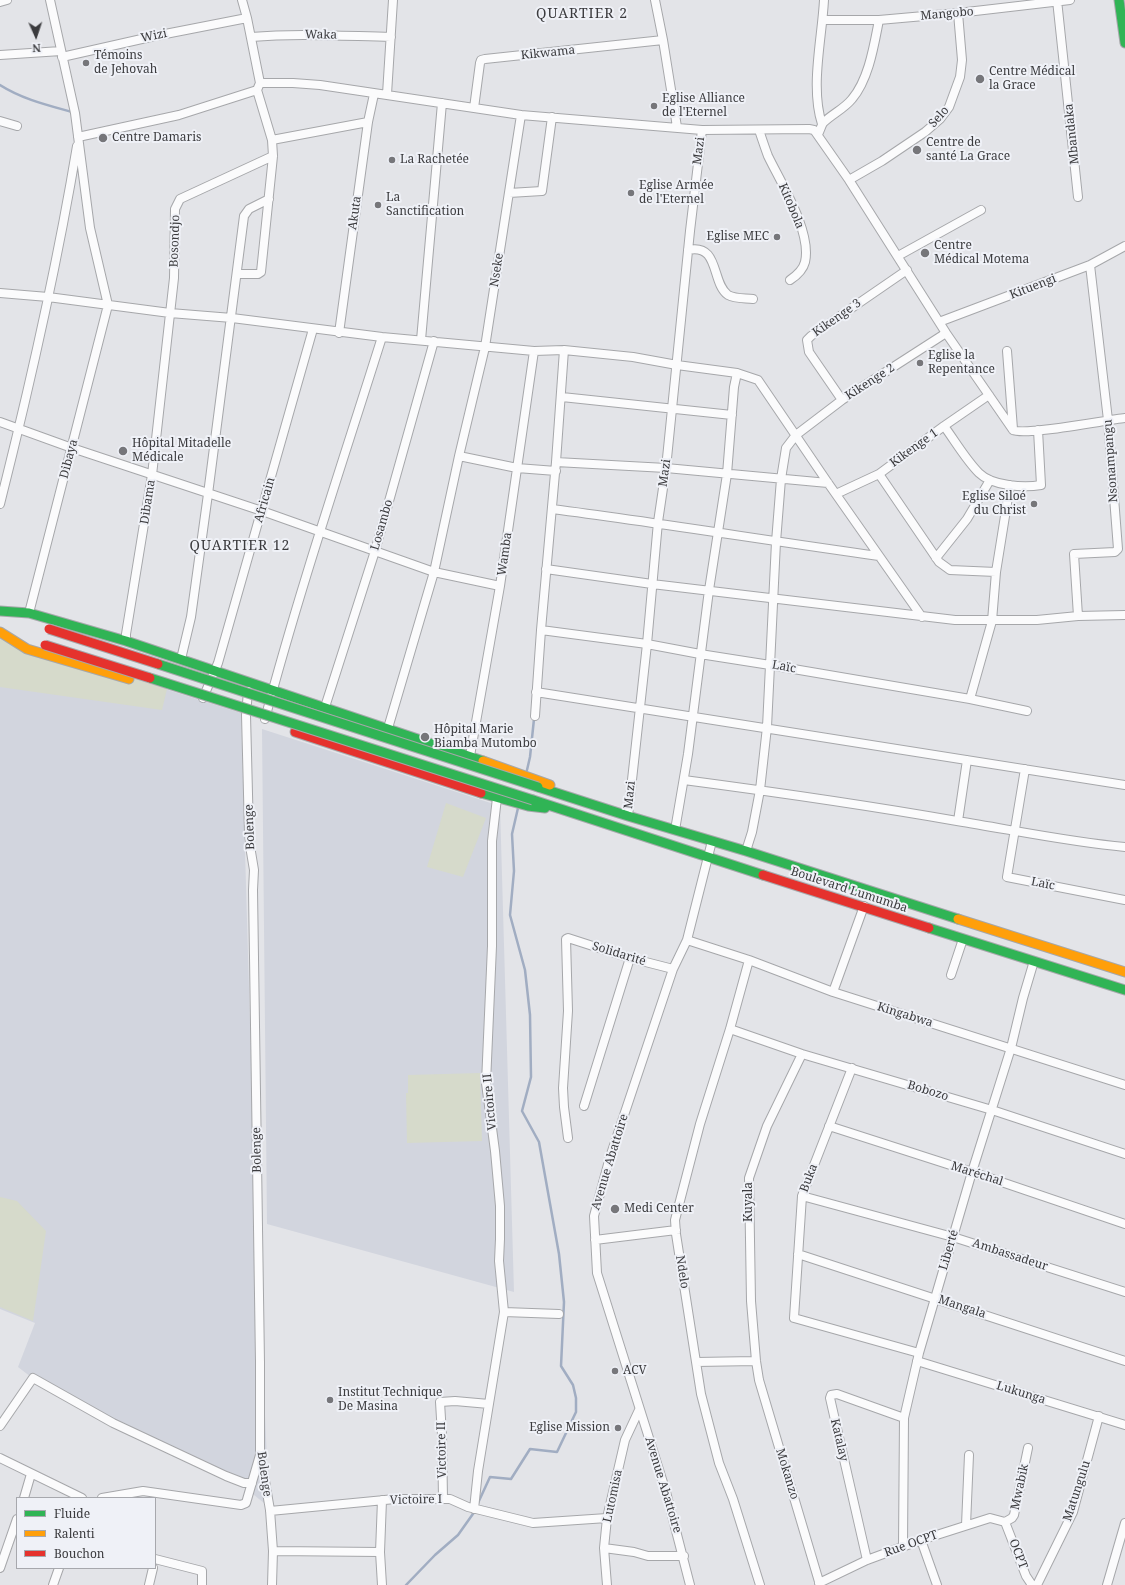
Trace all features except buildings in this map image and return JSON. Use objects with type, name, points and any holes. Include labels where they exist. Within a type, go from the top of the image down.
[{"type":"main road","points":[[1119,0],[1125,43]]},
{"type":"main road","points":[[0,611],[29,613],[126,641],[520,773],[542,781],[571,797]]},
{"type":"main road","points":[[0,611],[49,629],[571,797]]},
{"type":"main road","points":[[0,631],[530,803]]},
{"type":"main road","points":[[0,631],[28,648],[246,715],[496,798],[513,802],[530,803]]},
{"type":"main road","name":"Boulevard Lumumba","points":[[571,797],[628,816],[746,851],[1125,972]]},
{"type":"main road","name":"Boulevard Lumumba","points":[[530,803],[567,810],[708,858],[864,906],[1125,990]]},
{"type":"street","points":[[0,2],[7,0]]},
{"type":"street","points":[[50,0],[75,113],[90,228],[108,305]]},
{"type":"street","points":[[237,274],[258,274],[261,272],[273,156],[272,140],[259,86],[251,38],[242,0]]},
{"type":"street","points":[[387,94],[393,0]]},
{"type":"street","points":[[655,0],[677,127]]},
{"type":"street","points":[[822,124],[818,110],[817,95],[824,0]]},
{"type":"street","name":"Mangobo","points":[[823,20],[879,20],[958,13],[1070,0]]},
{"type":"street","name":"Mbandaka","points":[[1057,1],[1078,197]]},
{"type":"street","name":"Selo","points":[[850,180],[925,132],[940,119],[949,107],[960,77],[962,60],[958,13]]},
{"type":"street","name":"Wizi","points":[[0,56],[62,54],[247,18]]},
{"type":"street","points":[[818,134],[822,124],[852,100],[860,88],[872,53],[879,20]]},
{"type":"street","name":"Waka","points":[[251,38],[286,34],[391,37]]},
{"type":"street","name":"Kikwama","points":[[474,108],[480,63],[482,60],[663,40]]},
{"type":"street","points":[[78,137],[179,115],[259,86],[293,83],[320,85],[374,94],[387,94],[521,115],[702,130],[809,128],[818,134],[850,180],[946,333],[1013,430],[1018,432],[1038,430],[1125,418]]},
{"type":"street","name":"Akuta","points":[[339,333],[368,122],[374,94]]},
{"type":"street","points":[[421,340],[442,102]]},
{"type":"street","name":"Nseke","points":[[485,347],[521,115]]},
{"type":"street","points":[[510,193],[542,191],[552,117]]},
{"type":"street","points":[[0,121],[17,126]]},
{"type":"street","points":[[272,140],[368,122]]},
{"type":"street","name":"Mazi","points":[[628,816],[647,644],[658,522],[673,408],[688,250],[702,130]]},
{"type":"street","name":"Kitobola","points":[[759,130],[767,154],[794,208],[804,239],[805,263],[798,274],[790,280]]},
{"type":"street","points":[[0,504],[19,428],[64,225],[78,137]]},
{"type":"street","name":"Bosondjo","points":[[170,313],[174,278],[175,209],[180,199],[273,156]]},
{"type":"street","points":[[181,659],[191,617],[232,318],[244,216],[249,209],[269,199]]},
{"type":"street","points":[[898,256],[981,210]]},
{"type":"street","name":"Kituengi","points":[[939,322],[1090,266],[1125,246]]},
{"type":"street","points":[[688,250],[696,249],[706,252],[714,266],[723,290],[729,295],[753,299]]},
{"type":"street","name":"Nsonampangu","points":[[1078,616],[1074,554],[1115,552],[1118,549],[1108,420],[1090,266]]},
{"type":"street","name":"Kikenge 3","points":[[842,400],[808,352],[807,340],[907,270]]},
{"type":"street","points":[[0,293],[48,297],[170,313],[232,318],[339,333],[485,347],[534,351],[564,350],[633,357],[677,365],[737,373],[758,380],[922,617]]},
{"type":"street","name":"Dibaya","points":[[29,613],[108,305]]},
{"type":"street","name":"Dibama","points":[[126,641],[152,475],[170,313]]},
{"type":"street","name":"Africain","points":[[202,701],[218,663],[313,329]]},
{"type":"street","name":"Kikenge 2","points":[[796,435],[842,400],[946,333]]},
{"type":"street","points":[[264,721],[320,532],[382,337]]},
{"type":"street","name":"Losambo","points":[[325,707],[375,551],[434,341]]},
{"type":"street","points":[[388,728],[434,572],[459,456],[485,347]]},
{"type":"street","points":[[535,716],[546,568],[562,397],[564,350]]},
{"type":"street","name":"Wamba","points":[[470,756],[500,586],[534,351]]},
{"type":"street","points":[[1007,351],[1013,430]]},
{"type":"street","points":[[675,830],[684,780],[700,654],[727,474],[737,373]]},
{"type":"street","name":"Kikenge 1","points":[[836,494],[879,474],[989,395]]},
{"type":"street","points":[[562,397],[732,414]]},
{"type":"street","points":[[0,422],[72,448],[262,511],[434,572],[500,586]]},
{"type":"street","points":[[944,426],[979,473],[990,480],[1010,485],[1041,485],[1038,430]]},
{"type":"street","points":[[746,851],[752,832],[760,790],[767,727],[776,542],[781,479],[786,448],[796,435]]},
{"type":"street","points":[[459,456],[517,468],[556,471]]},
{"type":"street","points":[[556,462],[666,468],[828,483]]},
{"type":"street","points":[[879,474],[939,562],[950,570],[996,572]]},
{"type":"street","points":[[936,558],[967,519],[990,480]]},
{"type":"street","points":[[970,699],[992,621],[996,572],[1010,485]]},
{"type":"street","points":[[552,509],[658,522],[776,542],[879,556]]},
{"type":"street","points":[[546,568],[652,584],[955,620],[1037,620],[1078,616],[1125,615]]},
{"type":"street","name":"Laïc","points":[[541,630],[647,644],[970,699],[1027,711]]},
{"type":"street","name":"Bolenge","points":[[248,682],[246,715],[249,833],[254,870],[253,890],[260,1354],[260,1452],[270,1511],[273,1551],[272,1585]]},
{"type":"street","points":[[536,692],[767,727],[1125,786]]},
{"type":"street","points":[[958,821],[968,760]]},
{"type":"street","name":"Laïc","points":[[1025,769],[1007,877],[1125,900]]},
{"type":"street","points":[[684,780],[760,790],[958,821],[1015,832],[1125,847]]},
{"type":"street","name":"Victoire II","points":[[474,1508],[504,1312],[499,1260],[499,1198],[495,1151],[486,1083],[492,946],[492,841],[496,798]]},
{"type":"street","name":"Avenue Abattoire","points":[[690,1585],[684,1556],[666,1492],[597,1273],[594,1216],[610,1157],[673,968],[687,940],[712,841]]},
{"type":"street","points":[[832,992],[864,906]]},
{"type":"street","name":"Solidarité","points":[[568,1138],[563,1088],[568,1011],[566,939],[568,938],[630,958],[673,968]]},
{"type":"street","points":[[951,975],[963,939]]},
{"type":"street","name":"Kingabwa","points":[[687,940],[749,960],[832,992],[1011,1048],[1125,1086]]},
{"type":"street","points":[[584,1106],[630,958]]},
{"type":"street","name":"Ndelo","points":[[749,960],[730,1029],[698,1131],[675,1220],[701,1394],[719,1463],[760,1585]]},
{"type":"street","name":"Liberté","points":[[903,1546],[904,1418],[918,1357],[972,1172],[1011,1048],[1034,961]]},
{"type":"street","name":"Bobozo","points":[[730,1029],[802,1054],[992,1110],[1125,1154]]},
{"type":"street","name":"Kuyala","points":[[756,1362],[751,1301],[749,1178],[767,1126],[802,1054]]},
{"type":"street","name":"Buka","points":[[794,1318],[802,1196],[852,1068]]},
{"type":"street","name":"Maréchal","points":[[829,1126],[972,1172],[1125,1224]]},
{"type":"street","name":"Ambassadeur","points":[[802,1196],[953,1237],[1125,1292]]},
{"type":"street","points":[[596,1240],[676,1230]]},
{"type":"street","name":"Mangala","points":[[798,1254],[1125,1361]]},
{"type":"street","points":[[504,1312],[559,1314]]},
{"type":"street","name":"Lukunga","points":[[794,1318],[1125,1425]]},
{"type":"street","points":[[696,1362],[756,1362]]},
{"type":"street","name":"Mokanzo","points":[[756,1362],[759,1380],[820,1584]]},
{"type":"street","points":[[0,1426],[33,1378],[113,1423],[226,1476],[244,1483],[252,1483]]},
{"type":"street","name":"Katalay","points":[[867,1560],[830,1398],[831,1395],[837,1394],[904,1418]]},
{"type":"street","name":"Victoire II","points":[[443,1499],[440,1402],[456,1401],[489,1404]]},
{"type":"street","name":"Lutomisa","points":[[606,1585],[604,1548],[607,1518],[625,1440],[639,1410]]},
{"type":"street","name":"Matungulu","points":[[1037,1585],[1072,1512],[1099,1416]]},
{"type":"street","name":"Mwabik","points":[[1005,1522],[1014,1515],[1028,1448]]},
{"type":"street","points":[[108,1497],[143,1491],[241,1505],[246,1503],[260,1452]]},
{"type":"street","points":[[966,1525],[969,1454]]},
{"type":"street","points":[[0,1458],[80,1497]]},
{"type":"street","points":[[24,1497],[31,1474]]},
{"type":"street","name":"Victoire I","points":[[270,1511],[382,1500],[450,1499],[474,1508],[534,1523],[607,1518]]},
{"type":"street","points":[[382,1500],[380,1552],[382,1585]]},
{"type":"street","name":"Rue OCPT","points":[[820,1584],[867,1560],[903,1546],[990,1518],[1005,1522]]},
{"type":"street","name":"OCPT","points":[[1005,1522],[1026,1576],[1032,1585]]},
{"type":"street","points":[[0,1568],[16,1523]]},
{"type":"street","points":[[1107,1585],[1125,1523]]},
{"type":"street","points":[[921,1540],[937,1585]]},
{"type":"street","points":[[604,1548],[634,1552],[648,1556],[684,1556]]},
{"type":"street","points":[[273,1551],[380,1552]]},
{"type":"street","points":[[156,1560],[202,1570],[202,1585]]},
{"type":"street","points":[[52,1585],[59,1569]]},
{"type":"street","points":[[149,1585],[154,1569]]},
{"type":"shaded area","points":[[0,637],[241,713],[254,1161],[269,1507],[244,1487],[31,1377],[18,1367],[35,1323],[0,1309]]},
{"type":"shaded area","points":[[0,638],[167,689],[162,710],[0,687]]},
{"type":"shaded area","points":[[262,729],[500,806],[514,1292],[267,1224]]},
{"type":"shaded area","points":[[446,803],[486,818],[463,877],[427,867]]},
{"type":"shaded area","points":[[480,1073],[482,1141],[407,1143],[406,1093],[408,1093],[408,1075]]},
{"type":"shaded area","points":[[0,1197],[17,1201],[46,1231],[33,1321],[0,1307]]},
{"type":"waterway","points":[[0,85],[26,98],[72,112]]},
{"type":"waterway","points":[[527,770],[530,757],[534,719]]},
{"type":"waterway","points":[[478,1503],[490,1477],[511,1479],[530,1449],[557,1452],[576,1412],[576,1398],[573,1385],[561,1366],[564,1302],[559,1254],[539,1142],[522,1111],[531,1077],[530,1015],[525,970],[510,915],[514,871],[512,834],[518,808]]},
{"type":"waterway","points":[[406,1585],[435,1555],[458,1535],[475,1511]]},
{"type":"traffic: fast","points":[[1119,0],[1125,43]]},
{"type":"traffic: fast","points":[[0,611],[29,613],[126,641],[483,761]]},
{"type":"traffic: fast","points":[[158,664],[538,787]]},
{"type":"traffic: fast","points":[[150,678],[533,800]]},
{"type":"traffic: fast","points":[[538,787],[628,816],[746,851],[958,919]]},
{"type":"traffic: fast","points":[[481,793],[528,806],[545,808]]},
{"type":"traffic: fast","points":[[533,800],[763,875]]},
{"type":"traffic: fast","points":[[929,928],[1125,990]]},
{"type":"traffic: slow","points":[[0,632],[27,649],[129,679]]},
{"type":"traffic: slow","points":[[483,761],[550,785]]},
{"type":"traffic: slow","points":[[958,919],[1125,972]]},
{"type":"traffic: jam","points":[[49,629],[158,664]]},
{"type":"traffic: jam","points":[[45,645],[150,678]]},
{"type":"traffic: jam","points":[[295,732],[481,793]]},
{"type":"traffic: jam","points":[[763,875],[929,928]]},
{"type":"place","name":"Témoins de Jehovah","points":[[86,63]]},
{"type":"place","name":"Centre Médical la Grace","points":[[980,79]]},
{"type":"place","name":"Eglise Alliance de l'Eternel","points":[[654,106]]},
{"type":"place","name":"Centre Damaris","points":[[103,138]]},
{"type":"place","name":"Centre de santé La Grace","points":[[917,150]]},
{"type":"place","name":"La Rachetée","points":[[392,160]]},
{"type":"place","name":"Eglise Armée de l'Eternel","points":[[631,193]]},
{"type":"place","name":"La Sanctification","points":[[378,205]]},
{"type":"place","name":"Eglise MEC","points":[[777,237]]},
{"type":"place","name":"Centre Médical Motema","points":[[925,253]]},
{"type":"place","name":"Eglise la Repentance","points":[[920,363]]},
{"type":"place","name":"Hôpital Mitadelle Médicale","points":[[123,451]]},
{"type":"place","name":"Eglise Siloé du Christ","points":[[1034,504]]},
{"type":"place","name":"Hôpital Marie Biamba Mutombo","points":[[425,737]]},
{"type":"place","name":"Medi Center","points":[[615,1209]]},
{"type":"place","name":"ACV","points":[[615,1371]]},
{"type":"place","name":"Institut Technique De Masina","points":[[330,1400]]},
{"type":"place","name":"Eglise Mission","points":[[618,1428]]},
{"type":"district","name":"QUARTIER 2","points":[[582,14]]},
{"type":"district","name":"QUARTIER 12","points":[[240,546]]}]
